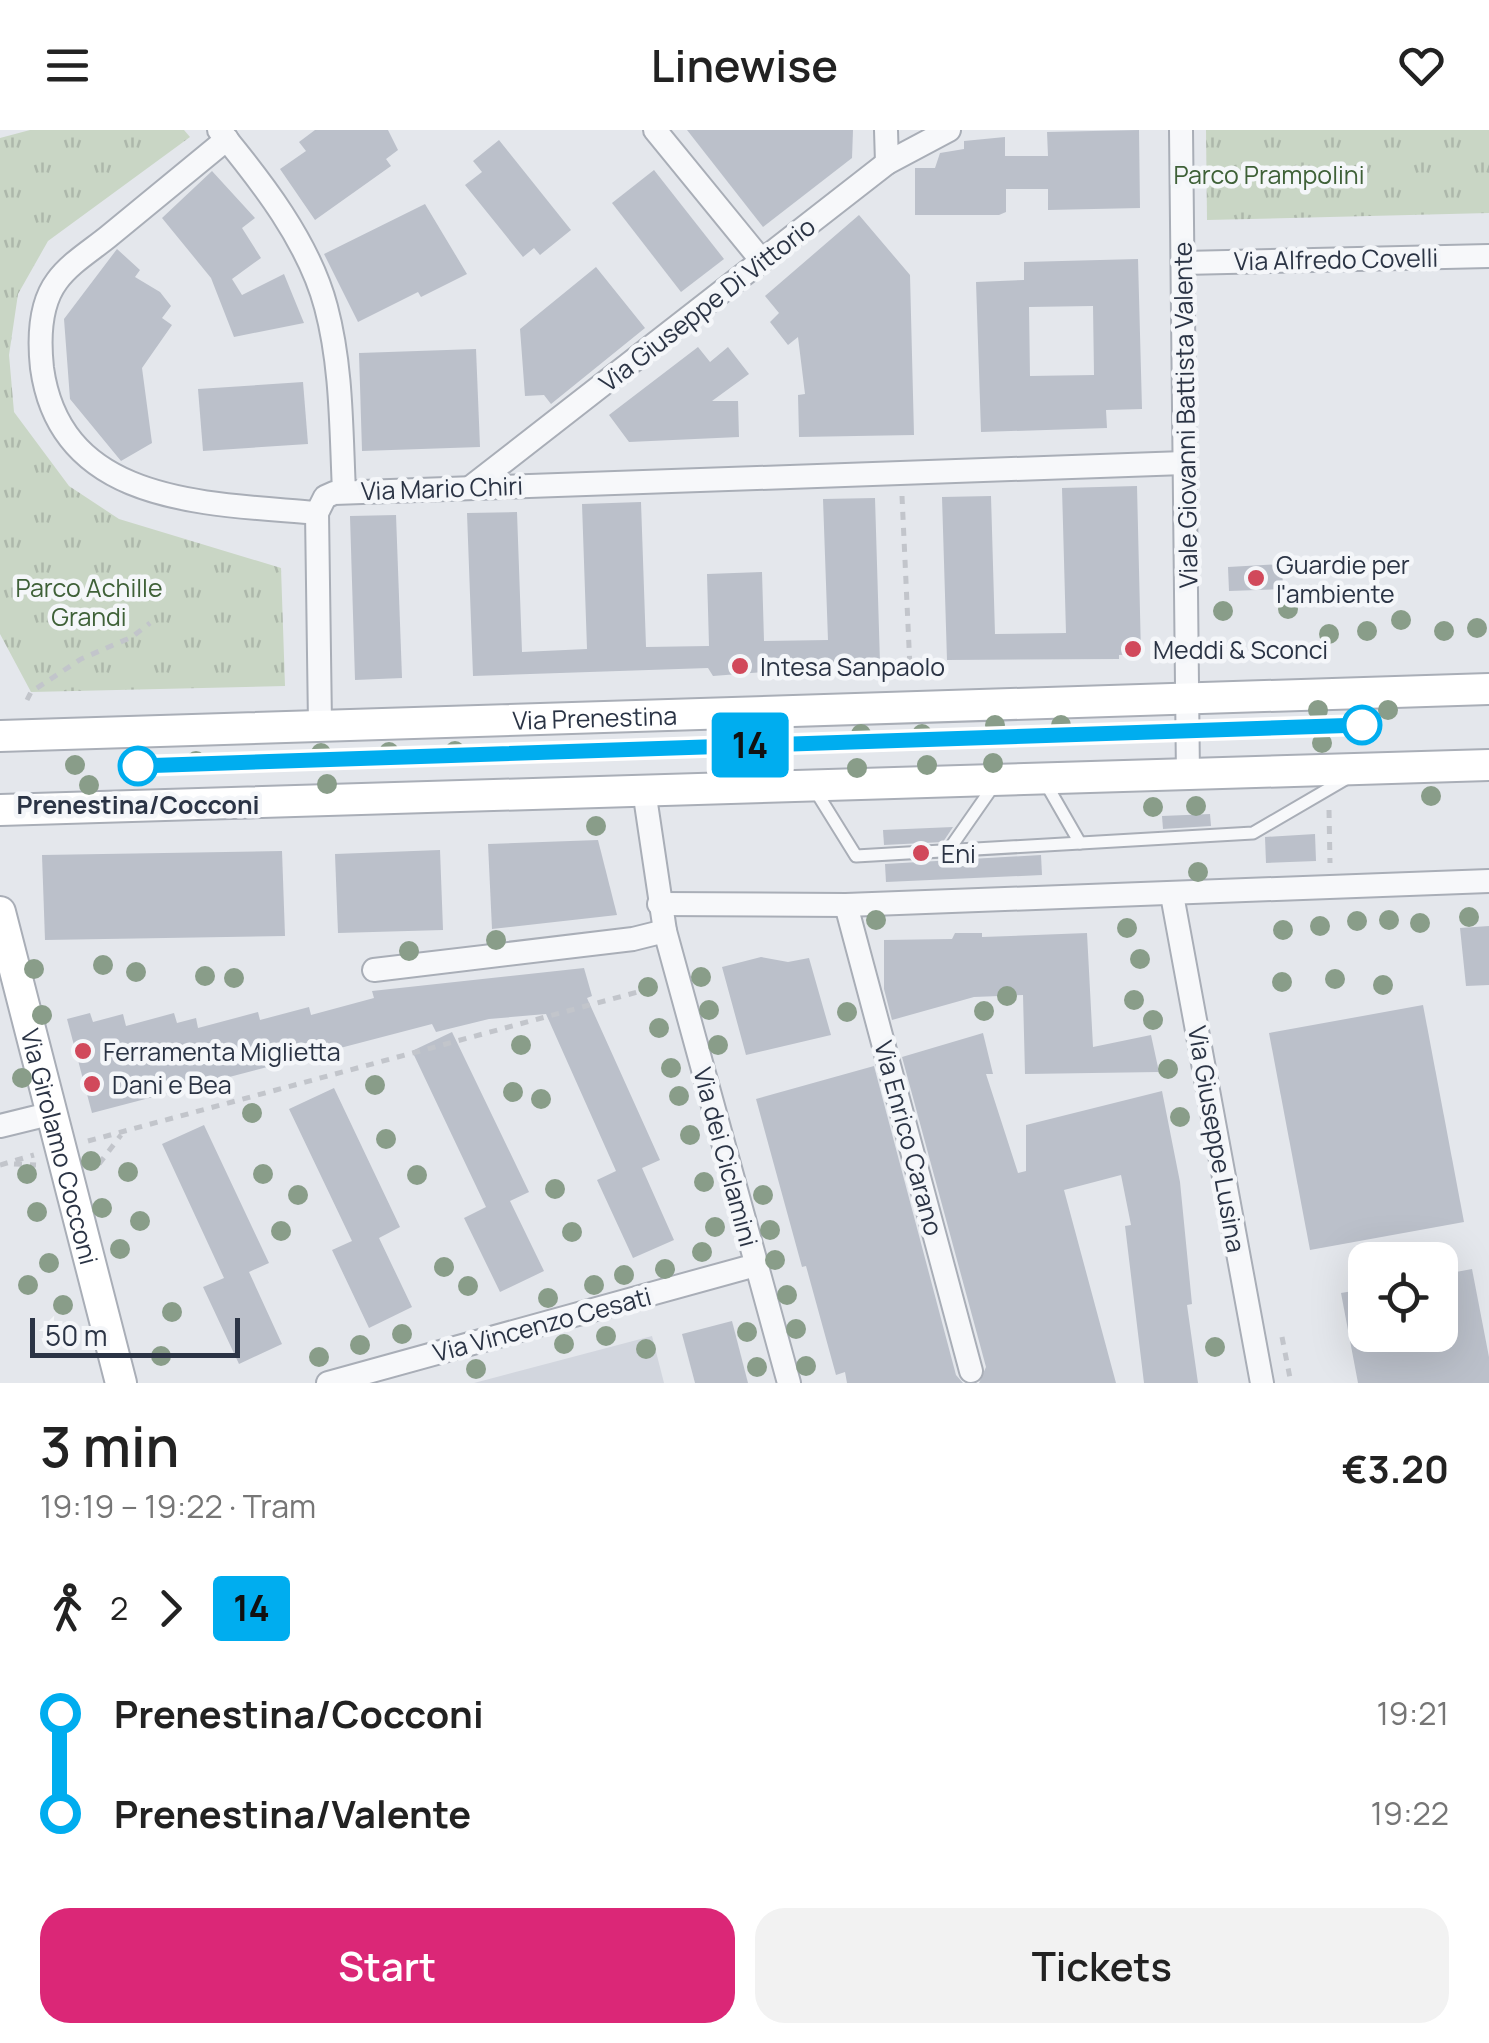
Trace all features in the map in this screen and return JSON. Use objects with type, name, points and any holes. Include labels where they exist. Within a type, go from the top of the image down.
[{"type":"main road","name":"Via Prenestina","points":[[0,736],[1489,688]]},
{"type":"main road","points":[[0,810],[1489,766]]},
{"type":"main road","name":"Via Girolamo Cocconi","points":[[0,912],[6,961],[49,1114],[47,1157],[121,1383]]},
{"type":"street","points":[[655,130],[762,261]]},
{"type":"street","points":[[886,130],[887,163]]},
{"type":"street","name":"Via Giuseppe Di Vittorio","points":[[470,487],[887,163],[949,130]]},
{"type":"street","name":"Viale Giovanni Battista Valente","points":[[1181,130],[1188,777]]},
{"type":"street","points":[[320,724],[316,513],[169,494],[108,474],[82,455],[64,432],[43,374],[42,322],[56,282],[223,135],[294,234],[322,293],[338,376],[344,491]]},
{"type":"street","name":"Via Alfredo Covelli","points":[[1183,263],[1489,256]]},
{"type":"street","name":"Via Mario Chiri","points":[[316,513],[325,497],[344,491],[1184,463]]},
{"type":"street","name":"Via dei Ciclamini","points":[[644,790],[659,904],[789,1383]]},
{"type":"street","points":[[659,904],[846,905],[1489,882]]},
{"type":"street","name":"Via Giuseppe Lusina","points":[[1172,895],[1262,1383]]},
{"type":"street","name":"Via Enrico Carano","points":[[846,905],[971,1371]]},
{"type":"street","points":[[374,970],[633,939],[666,931]]},
{"type":"street","points":[[0,1126],[49,1114]]},
{"type":"street","name":"Via Vincenzo Cesati","points":[[328,1383],[756,1264]]},
{"type":"lane","points":[[813,786],[856,856],[1253,834],[1358,771]]},
{"type":"lane","points":[[1045,782],[1080,843]]},
{"type":"lane","points":[[948,851],[995,783]]},
{"type":"path","points":[[902,495],[910,668]]},
{"type":"path","points":[[27,700],[30,692],[80,660],[132,637],[150,623]]},
{"type":"path","points":[[1329,807],[1330,863]]},
{"type":"path","points":[[0,1165],[47,1157],[122,1132],[645,990]]},
{"type":"path","points":[[98,1164],[122,1132]]},
{"type":"path","points":[[9,1162],[47,1157]]},
{"type":"shaded area","points":[[652,1336],[664,1383],[474,1383]]},
{"type":"green space","name":"Parco Achille Grandi","points":[[30,130],[184,130],[190,137],[48,241],[18,294],[9,355],[14,412],[69,486],[119,519],[281,568],[285,686],[31,692],[0,634],[0,138]]},
{"type":"green space","name":"Parco Prampolini","points":[[1206,130],[1489,130],[1489,213],[1207,220]]},
{"type":"building","points":[[315,130],[388,130],[398,150],[386,159],[391,166],[315,220],[280,169],[306,151],[299,142]]},
{"type":"building","points":[[687,130],[853,130],[852,158],[763,227]]},
{"type":"building","points":[[1139,130],[1140,208],[1048,210],[1048,189],[1006,189],[1006,212],[999,215],[915,215],[915,168],[935,168],[940,153],[964,149],[964,141],[1005,137],[1005,156],[1048,156],[1047,132]]},
{"type":"building","points":[[499,140],[571,230],[540,255],[534,248],[523,257],[465,185],[482,172],[473,161]]},
{"type":"building","points":[[654,170],[724,259],[681,292],[612,203]]},
{"type":"building","points":[[212,171],[255,218],[242,228],[261,258],[232,279],[242,295],[284,274],[304,323],[234,337],[211,278],[162,218]]},
{"type":"building","points":[[425,204],[467,274],[421,297],[418,292],[358,322],[324,254]]},
{"type":"building","points":[[859,215],[910,275],[914,435],[799,437],[798,395],[805,394],[798,337],[788,345],[770,322],[779,313],[765,296]]},
{"type":"building","points":[[117,249],[140,270],[135,277],[160,292],[171,306],[162,318],[172,325],[142,368],[152,443],[121,461],[70,399],[64,319]]},
{"type":"building","points":[[1138,259],[1142,409],[1106,410],[1107,428],[981,432],[976,282],[1024,280],[1024,262]],"holes":[[[1093,306],[1094,375],[1030,376],[1029,307]]]},
{"type":"building","points":[[596,267],[645,328],[551,404],[544,395],[525,396],[520,329]]},
{"type":"building","points":[[698,347],[710,362],[728,347],[749,374],[712,401],[738,401],[739,437],[629,442],[609,415]]},
{"type":"building","points":[[476,349],[480,447],[362,451],[359,353]]},
{"type":"building","points":[[303,382],[308,444],[203,451],[198,389]]},
{"type":"building","points":[[1137,486],[1141,654],[1119,655],[1119,659],[947,660],[942,497],[991,496],[995,634],[1066,633],[1062,488]]},
{"type":"building","points":[[875,498],[880,663],[713,676],[708,668],[473,676],[467,513],[517,512],[522,652],[587,649],[582,504],[641,502],[646,647],[709,646],[707,574],[762,572],[764,641],[828,640],[823,499]]},
{"type":"building","points":[[396,515],[402,678],[355,680],[350,516]]},
{"type":"building","name":"Guardie per l'ambiente","points":[[1282,564],[1283,589],[1229,591],[1228,567]]},
{"type":"building","points":[[1210,814],[1211,826],[1163,829],[1162,816]]},
{"type":"building","points":[[953,827],[943,842],[884,845],[883,830]]},
{"type":"building","points":[[1315,834],[1316,861],[1266,863],[1265,837]]},
{"type":"building","points":[[598,840],[617,915],[492,929],[488,844]]},
{"type":"building","points":[[440,850],[443,930],[338,933],[335,854]]},
{"type":"building","points":[[282,851],[285,936],[45,940],[42,855]]},
{"type":"building","points":[[1041,855],[1042,875],[886,882],[885,864]]},
{"type":"building","points":[[1489,926],[1489,985],[1466,986],[1460,928]]},
{"type":"building","points":[[955,933],[982,933],[982,937],[1087,933],[1093,1047],[1151,1035],[1159,1072],[1025,1074],[1023,995],[974,997],[892,1020],[884,989],[884,940],[952,939]]},
{"type":"building","points":[[761,957],[788,962],[809,958],[831,1035],[746,1055],[722,967]]},
{"type":"building","points":[[584,968],[592,996],[587,998],[660,1160],[642,1168],[674,1240],[633,1258],[597,1180],[616,1171],[546,1014],[489,1019],[436,1032],[432,1024],[92,1113],[67,1019],[90,1013],[93,1022],[123,1014],[126,1026],[174,1013],[177,1023],[196,1018],[198,1028],[258,1012],[260,1020],[309,1007],[311,1015],[374,998],[372,991]]},
{"type":"building","points":[[1423,1005],[1464,1222],[1310,1250],[1269,1033]]},
{"type":"building","points":[[452,1032],[529,1192],[510,1201],[544,1271],[500,1292],[464,1218],[486,1207],[412,1051]]},
{"type":"building","points":[[983,1033],[993,1074],[986,1074],[1018,1173],[1026,1171],[1026,1125],[1162,1091],[1180,1182],[1192,1304],[1187,1305],[1198,1383],[1144,1383],[1125,1226],[1131,1225],[1121,1175],[1064,1190],[1116,1383],[979,1383],[986,1367],[902,1057]]},
{"type":"building","points":[[874,1066],[956,1375],[963,1383],[847,1383],[845,1372],[836,1375],[806,1266],[802,1267],[756,1099]]},
{"type":"building","points":[[334,1088],[400,1227],[379,1238],[412,1307],[369,1328],[332,1250],[352,1241],[289,1109]]},
{"type":"building","points":[[204,1125],[269,1263],[249,1272],[282,1344],[239,1364],[203,1287],[224,1278],[162,1144]]},
{"type":"building","points":[[1472,1269],[1489,1357],[1489,1383],[1358,1383],[1352,1352],[1458,1352],[1458,1272]]},
{"type":"building","points":[[1348,1292],[1348,1330],[1341,1293]]},
{"type":"building","points":[[732,1321],[748,1383],[695,1383],[682,1334]]},
{"type":"tram line","name":"14","points":[[138,766],[1362,725]]},
{"type":"place","name":"Guardie per l'ambiente","points":[[1256,578]]},
{"type":"place","name":"Meddi & Sconci","points":[[1133,649]]},
{"type":"place","name":"Intesa Sanpaolo","points":[[740,666]]},
{"type":"place","name":"Prenestina/Cocconi","points":[[138,766]]},
{"type":"place","name":"Eni","points":[[921,853]]},
{"type":"place","name":"Ferramenta Miglietta","points":[[83,1051]]},
{"type":"place","name":"Dani e Bea","points":[[92,1084]]}]
